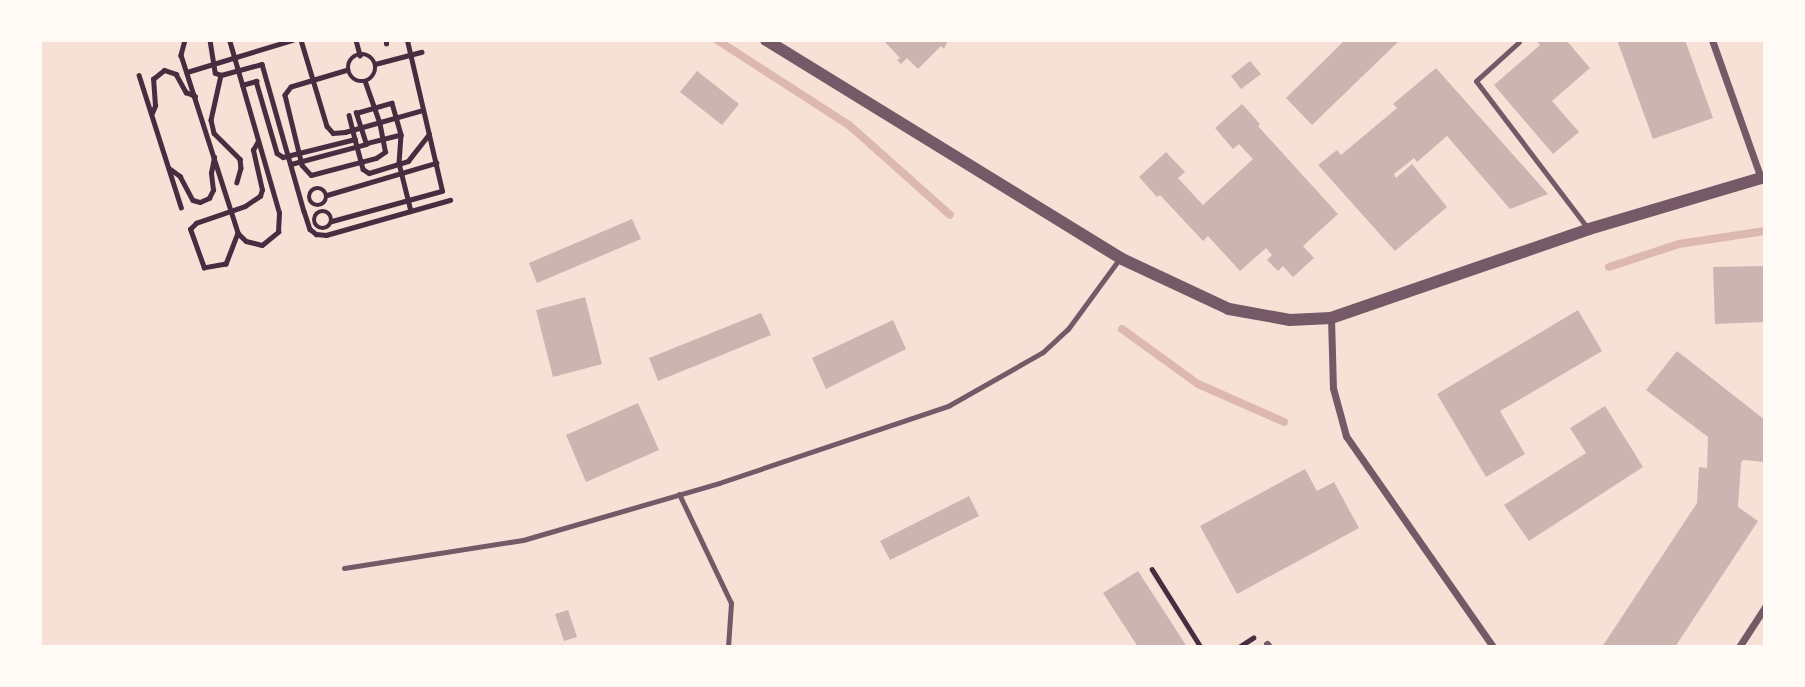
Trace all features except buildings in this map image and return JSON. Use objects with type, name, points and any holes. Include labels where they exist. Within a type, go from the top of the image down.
[{"type":"street","points":[[766,40],[950,156],[1120,258],[1229,309],[1290,320],[1331,318],[1589,229],[1763,177],[1712,40]]},
{"type":"street","points":[[1331,318],[1333,388],[1346,436],[1493,647]]},
{"type":"street","points":[[1739,647],[1765,607]]},
{"type":"lane","points":[[1519,42],[1476,81],[1589,229]]},
{"type":"lane","points":[[344,568],[523,540],[896,426],[948,406],[1043,352],[1068,329],[1120,258]]},
{"type":"lane","points":[[679,494],[731,603],[728,647]]},
{"type":"path","points":[[185,40],[181,48],[187,72],[238,233],[246,241],[262,245],[278,232],[281,223],[229,40]]},
{"type":"path","points":[[210,40],[215,73],[221,75],[262,64],[310,229],[316,234],[326,235],[450,200]]},
{"type":"path","points":[[187,72],[292,40]]},
{"type":"path","points":[[301,40],[329,130],[338,133],[423,110]]},
{"type":"path","points":[[356,40],[360,55]]},
{"type":"path","points":[[327,195],[314,220],[318,228],[327,228],[332,222],[442,191],[407,40]]},
{"type":"path","points":[[375,64],[421,52]]},
{"type":"path","points":[[360,55],[368,56],[375,64],[375,74],[365,82],[352,78],[348,70],[352,58],[360,55]]},
{"type":"path","points":[[152,114],[155,106],[153,79],[164,70],[176,74],[186,92],[195,96]]},
{"type":"path","points":[[348,70],[291,87],[285,95],[301,161],[311,175],[382,155],[386,147],[365,82]]},
{"type":"path","points":[[139,75],[181,207]]},
{"type":"path","points":[[221,75],[211,120],[214,134],[240,159],[241,168],[237,182]]},
{"type":"path","points":[[243,85],[256,81],[277,153],[283,157],[355,139]]},
{"type":"path","points":[[366,144],[356,113],[392,103],[401,135],[399,163],[411,211]]},
{"type":"path","points":[[349,115],[361,162],[369,173],[408,160],[429,134]]},
{"type":"path","points":[[291,164],[401,135]]},
{"type":"path","points":[[238,233],[226,264],[204,268],[190,229],[196,223],[254,202],[260,196],[262,190],[253,150],[258,140]]},
{"type":"path","points":[[169,167],[180,176],[193,200],[200,202],[209,198],[213,190],[211,173],[214,156]]},
{"type":"path","points":[[327,195],[436,163]]},
{"type":"path","points":[[327,195],[318,187],[310,192],[311,203],[330,213],[332,222]]},
{"type":"path","points":[[1152,569],[1201,647]]},
{"type":"waterway","points":[[717,40],[849,125],[950,215]]},
{"type":"waterway","points":[[1609,267],[1679,244],[1765,231]]},
{"type":"waterway","points":[[1122,329],[1198,384],[1284,422]]}]
